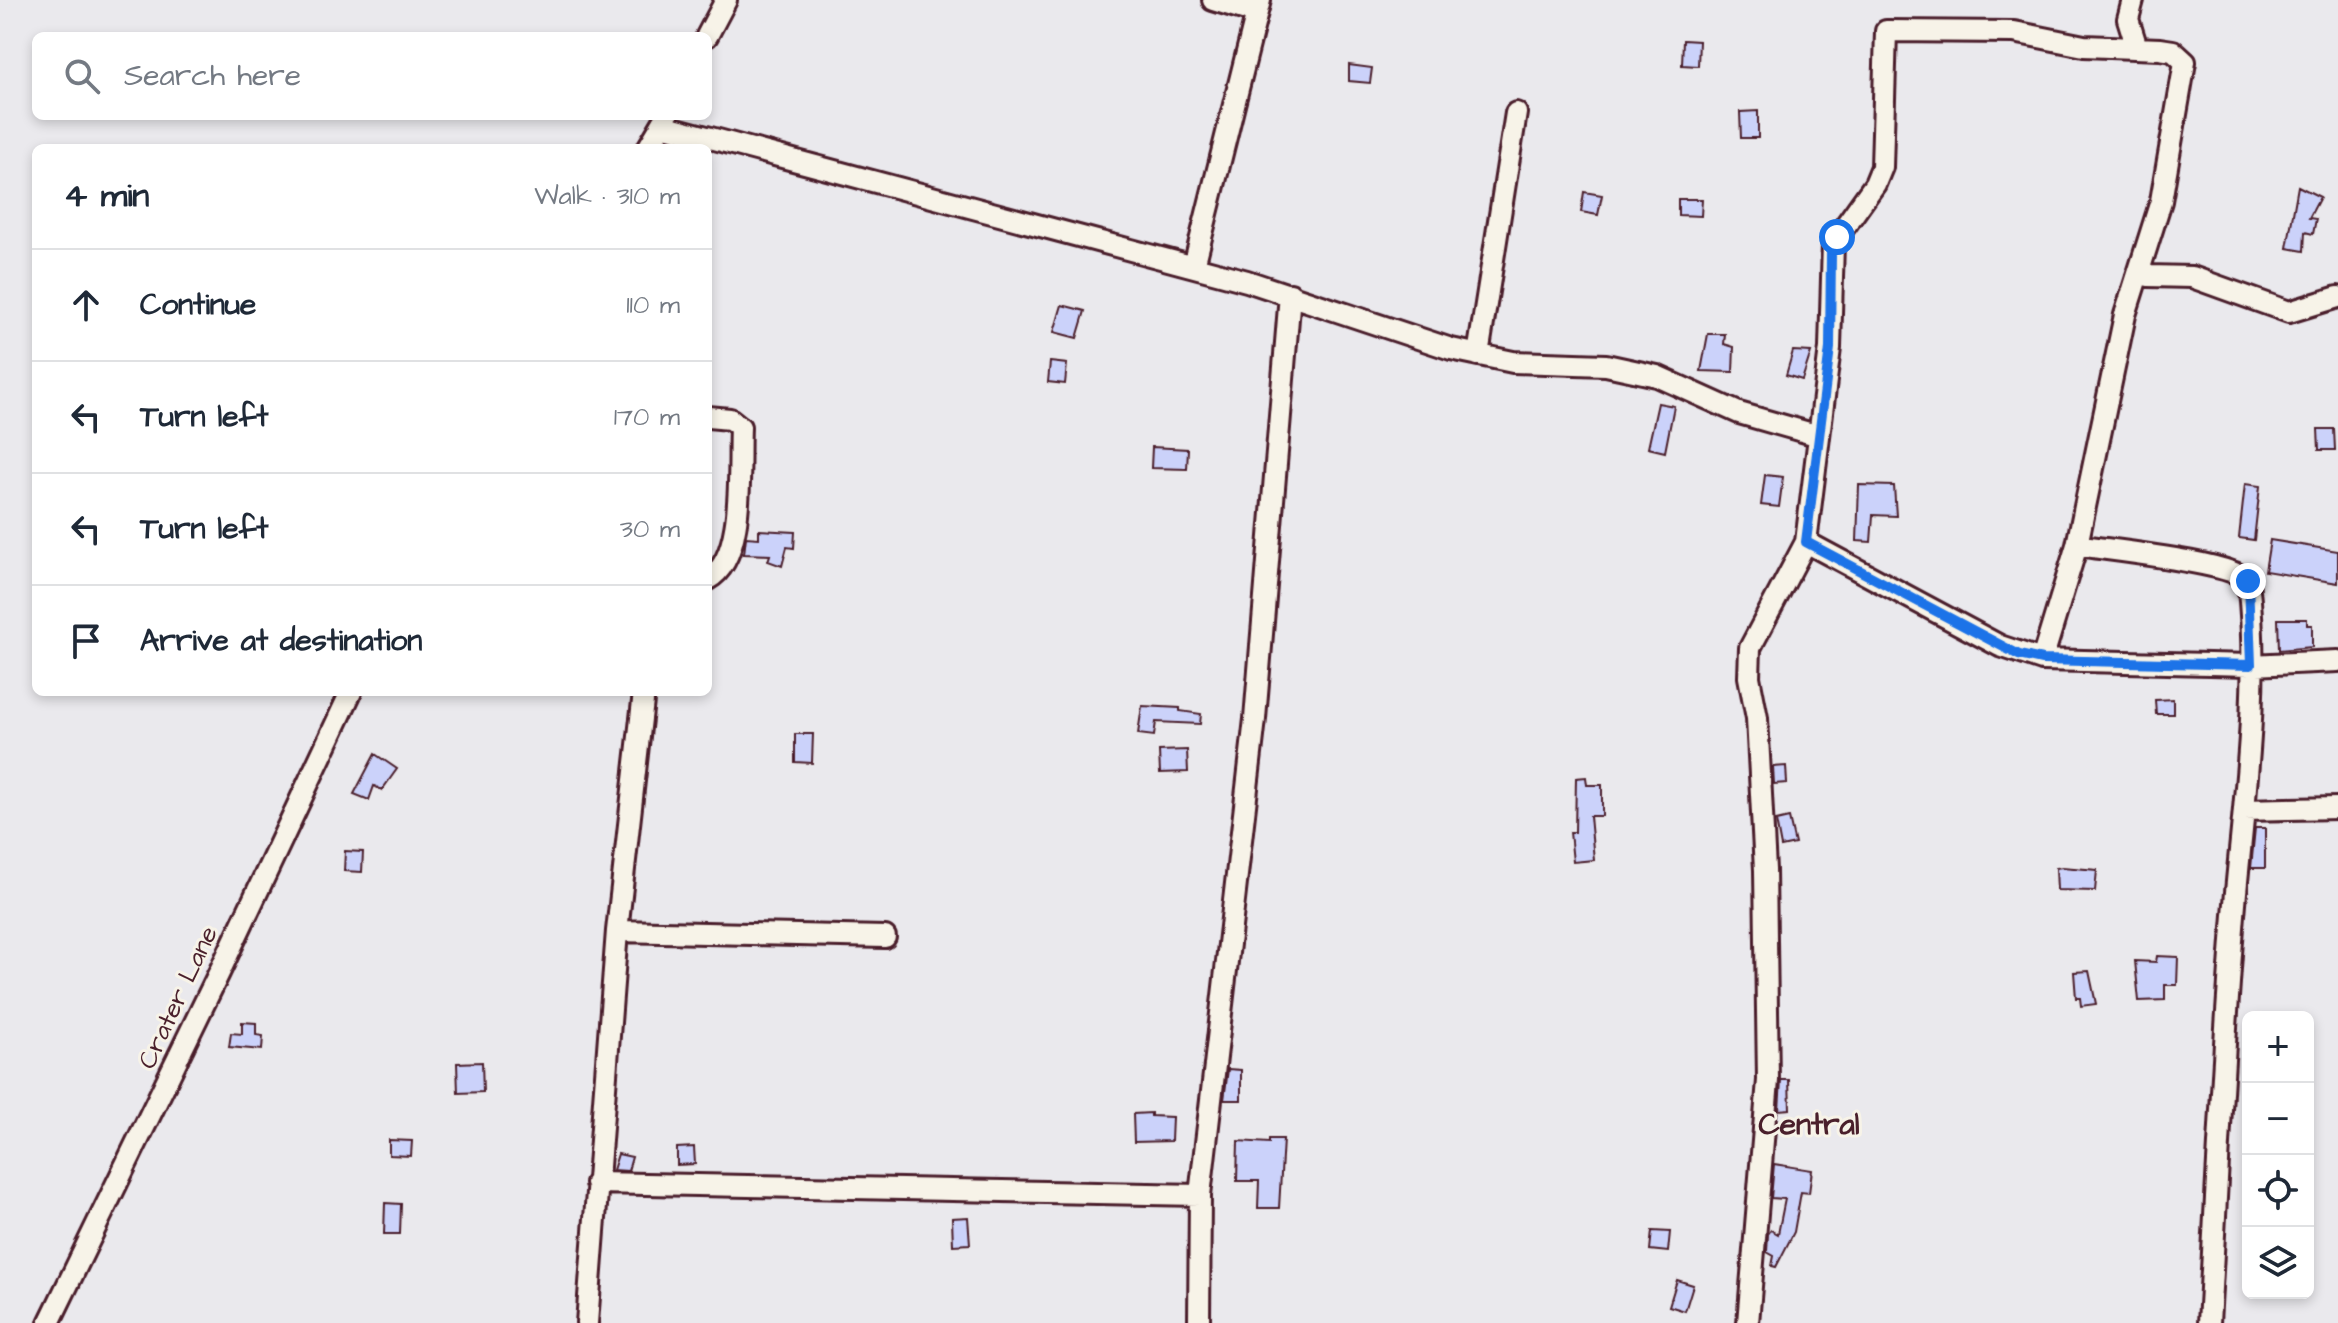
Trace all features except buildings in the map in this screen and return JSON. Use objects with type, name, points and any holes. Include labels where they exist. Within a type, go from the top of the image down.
[{"type":"street","points":[[709,32],[726,0]]},
{"type":"street","points":[[1194,266],[1258,6],[1213,0]]},
{"type":"street","points":[[2133,0],[2128,19],[2137,48]]},
{"type":"street","points":[[1748,1323],[1768,1080],[1765,870],[1757,718],[1748,661],[1750,648],[1806,542],[1816,435],[1830,348],[1833,243],[1882,167],[1886,31],[2014,32],[2084,46],[2173,51],[2185,62],[2161,201],[2125,315],[2077,545],[2042,660]]},
{"type":"street","points":[[1478,355],[1516,113]]},
{"type":"street","points":[[650,144],[664,121],[1194,266],[1478,355],[1513,362],[1606,365],[1657,376],[1739,413],[1816,435]]},
{"type":"street","points":[[2140,269],[2148,276],[2192,277],[2289,312],[2338,297]]},
{"type":"street","points":[[1199,1323],[1200,1195],[1255,719],[1290,294]]},
{"type":"street","points":[[712,417],[730,419],[740,427],[731,553],[719,573],[712,577]]},
{"type":"street","points":[[1806,542],[2000,646],[2042,660],[2251,665],[2338,661]]},
{"type":"street","points":[[2077,545],[2216,566],[2243,575],[2248,581],[2251,665],[2244,810],[2234,916],[2209,1323]]},
{"type":"street","name":"Crater Lane","points":[[49,1323],[349,696]]},
{"type":"street","points":[[587,1323],[617,931],[644,696]]},
{"type":"street","points":[[2244,810],[2338,808]]},
{"type":"street","points":[[617,931],[885,937]]},
{"type":"street","points":[[596,1183],[1200,1195]]},
{"type":"district","name":"Central","points":[[1809,1124]]},
{"type":"route","points":[[1837,237],[1831,253],[1830,348],[1816,435],[1806,542],[2000,646],[2019,655],[2042,660],[2251,665],[2248,581]]}]
